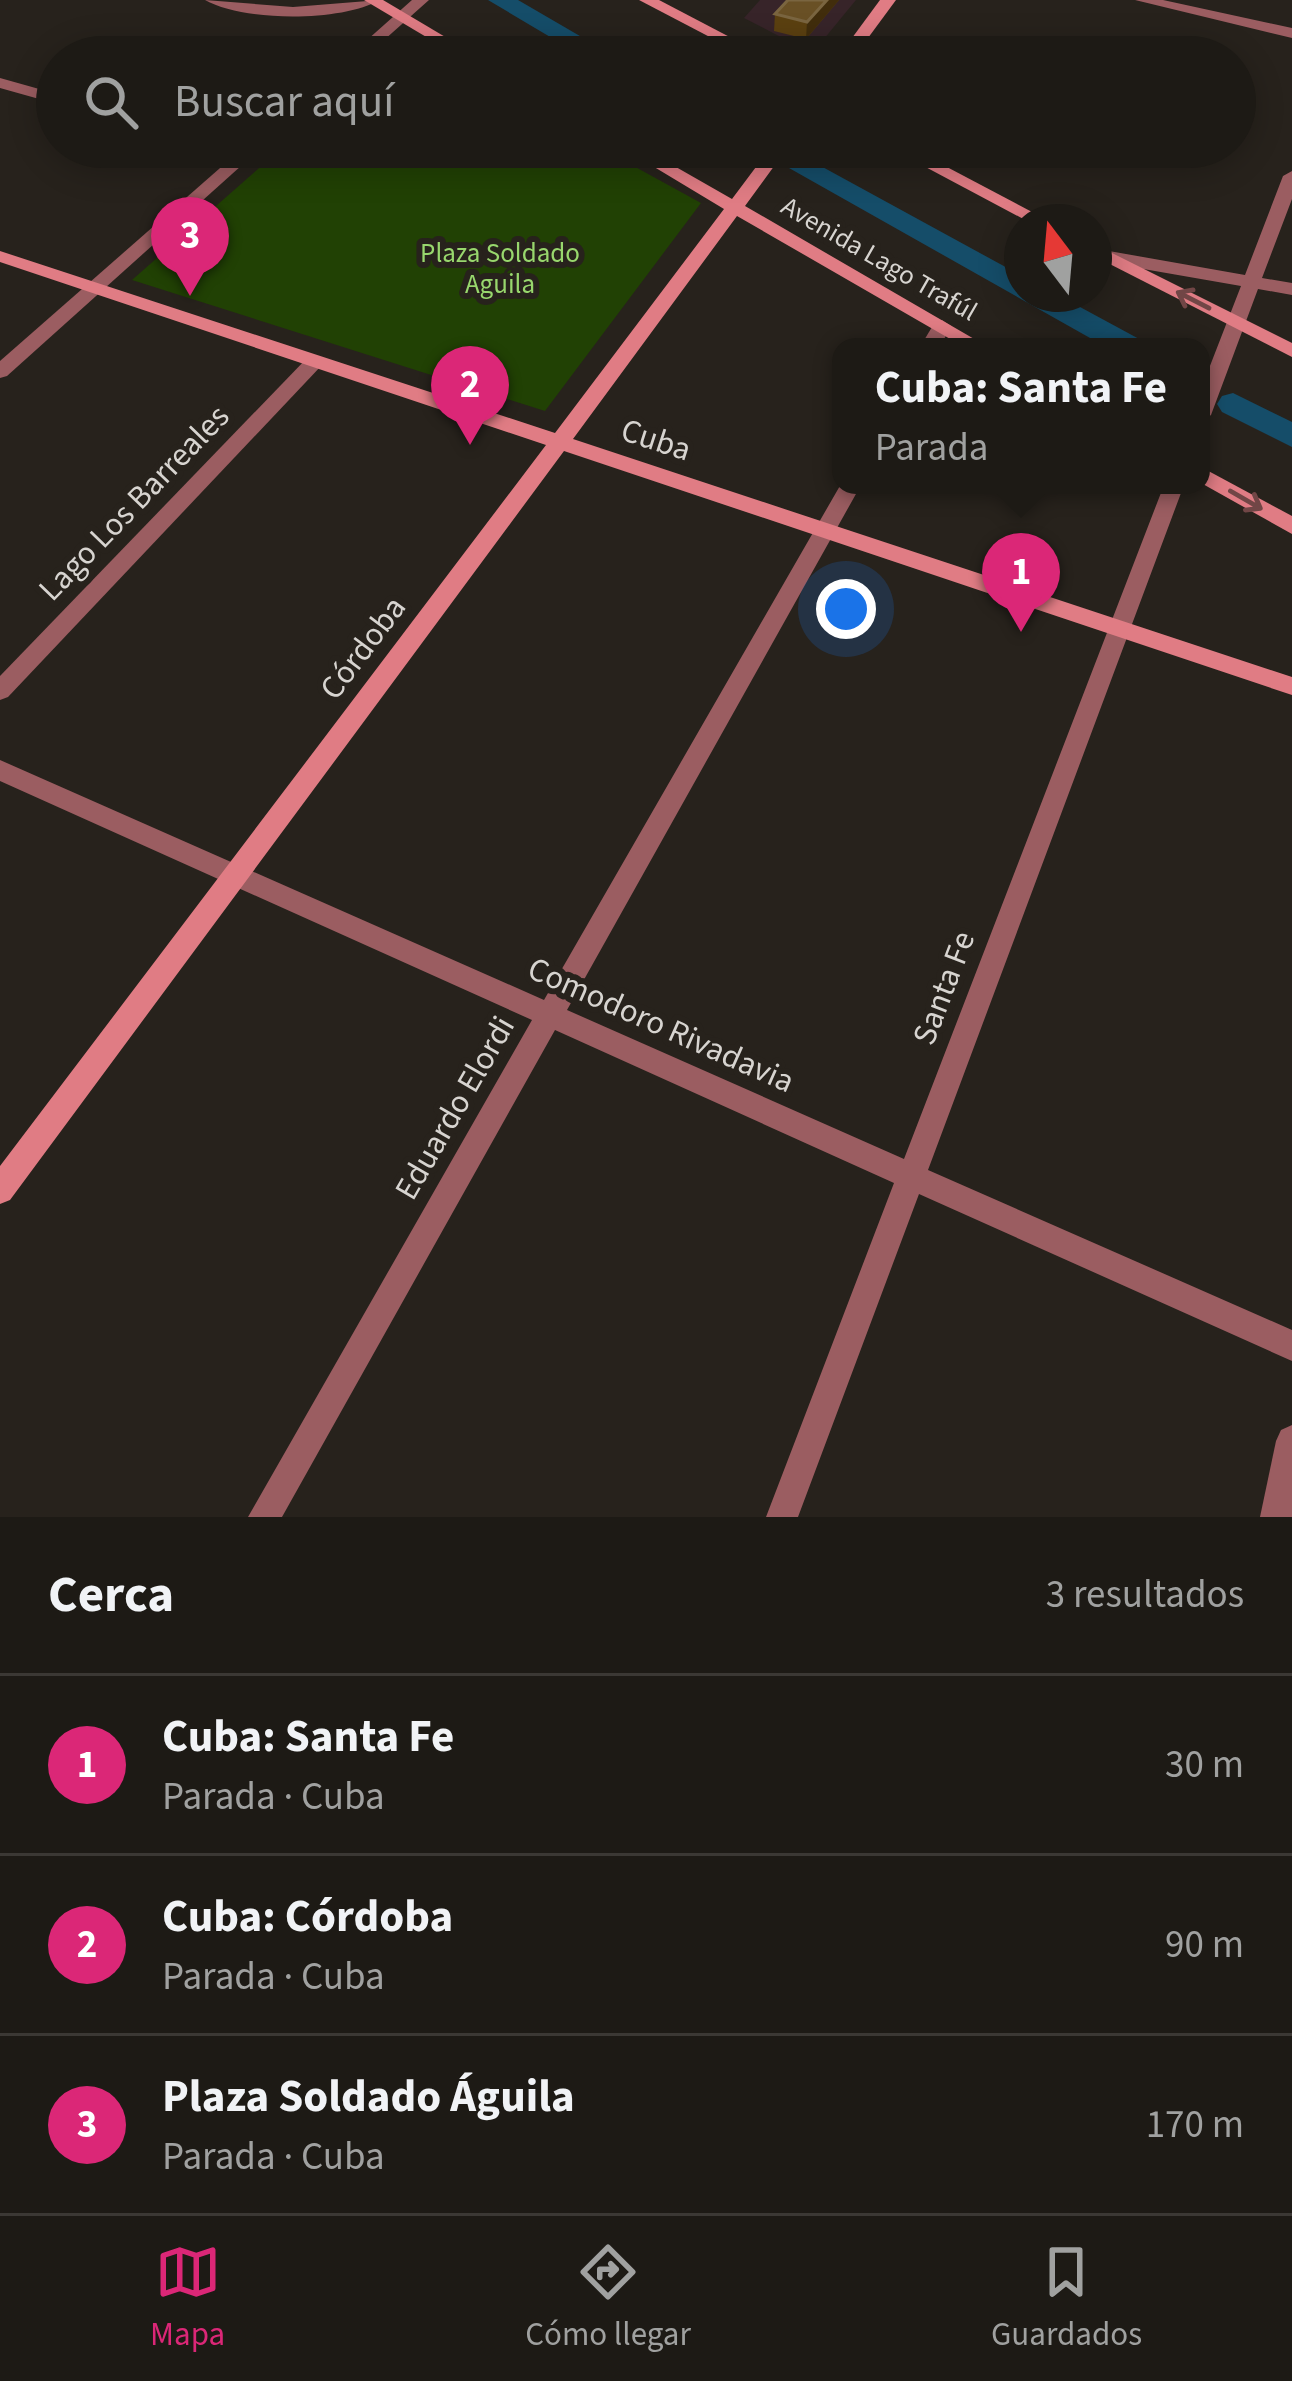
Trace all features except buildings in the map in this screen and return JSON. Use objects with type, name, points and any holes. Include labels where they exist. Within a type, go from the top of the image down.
[{"type":"main road","points":[[372,0],[434,36]]},
{"type":"main road","points":[[647,0],[718,36]]},
{"type":"main road","points":[[861,36],[888,0]]},
{"type":"main road","name":"Avenida Lago Trafúl","points":[[665,168],[963,338]]},
{"type":"main road","name":"Córdoba","points":[[0,1190],[765,168]]},
{"type":"main road","points":[[937,168],[1007,204]]},
{"type":"main road","name":"Cuba","points":[[0,256],[1292,686]]},
{"type":"main road","points":[[1112,258],[1292,351]]},
{"type":"main road","points":[[1210,479],[1292,526]]},
{"type":"street","points":[[213,0],[281,14],[327,13],[372,0]]},
{"type":"street","points":[[380,36],[421,0]]},
{"type":"street","points":[[1143,0],[1292,33]]},
{"type":"street","points":[[0,83],[36,93]]},
{"type":"street","points":[[0,372],[230,168]]},
{"type":"street","points":[[1210,391],[1292,176]]},
{"type":"street","points":[[1112,255],[1292,289]]},
{"type":"street","points":[[935,338],[942,326]]},
{"type":"street","name":"Lago Los Barreales","points":[[0,691],[315,361]]},
{"type":"street","name":"Eduardo Elordi","points":[[264,1517],[846,494]]},
{"type":"street","name":"Santa Fe","points":[[782,1517],[1171,494]]},
{"type":"street","name":"Comodoro Rivadavia","points":[[0,770],[1292,1346]]},
{"type":"street","points":[[1276,1517],[1292,1441]]},
{"type":"shaded area","points":[[760,0],[856,0],[826,36],[779,36],[744,18]]},
{"type":"green space","name":"Plaza Soldado Aguila","points":[[259,168],[637,168],[701,203],[545,411],[132,280]]},
{"type":"waterway","points":[[500,0],[565,36]]},
{"type":"waterway","points":[[804,168],[1004,278]]},
{"type":"waterway","points":[[1066,312],[1114,338]]},
{"type":"waterway","points":[[1233,404],[1292,436]]},
{"type":"place","name":"Plaza Soldado Águila","points":[[190,296]]},
{"type":"place","name":"Cuba: Córdoba","points":[[470,445]]},
{"type":"place","name":"Cuba: Santa Fe","points":[[1021,632]]}]
